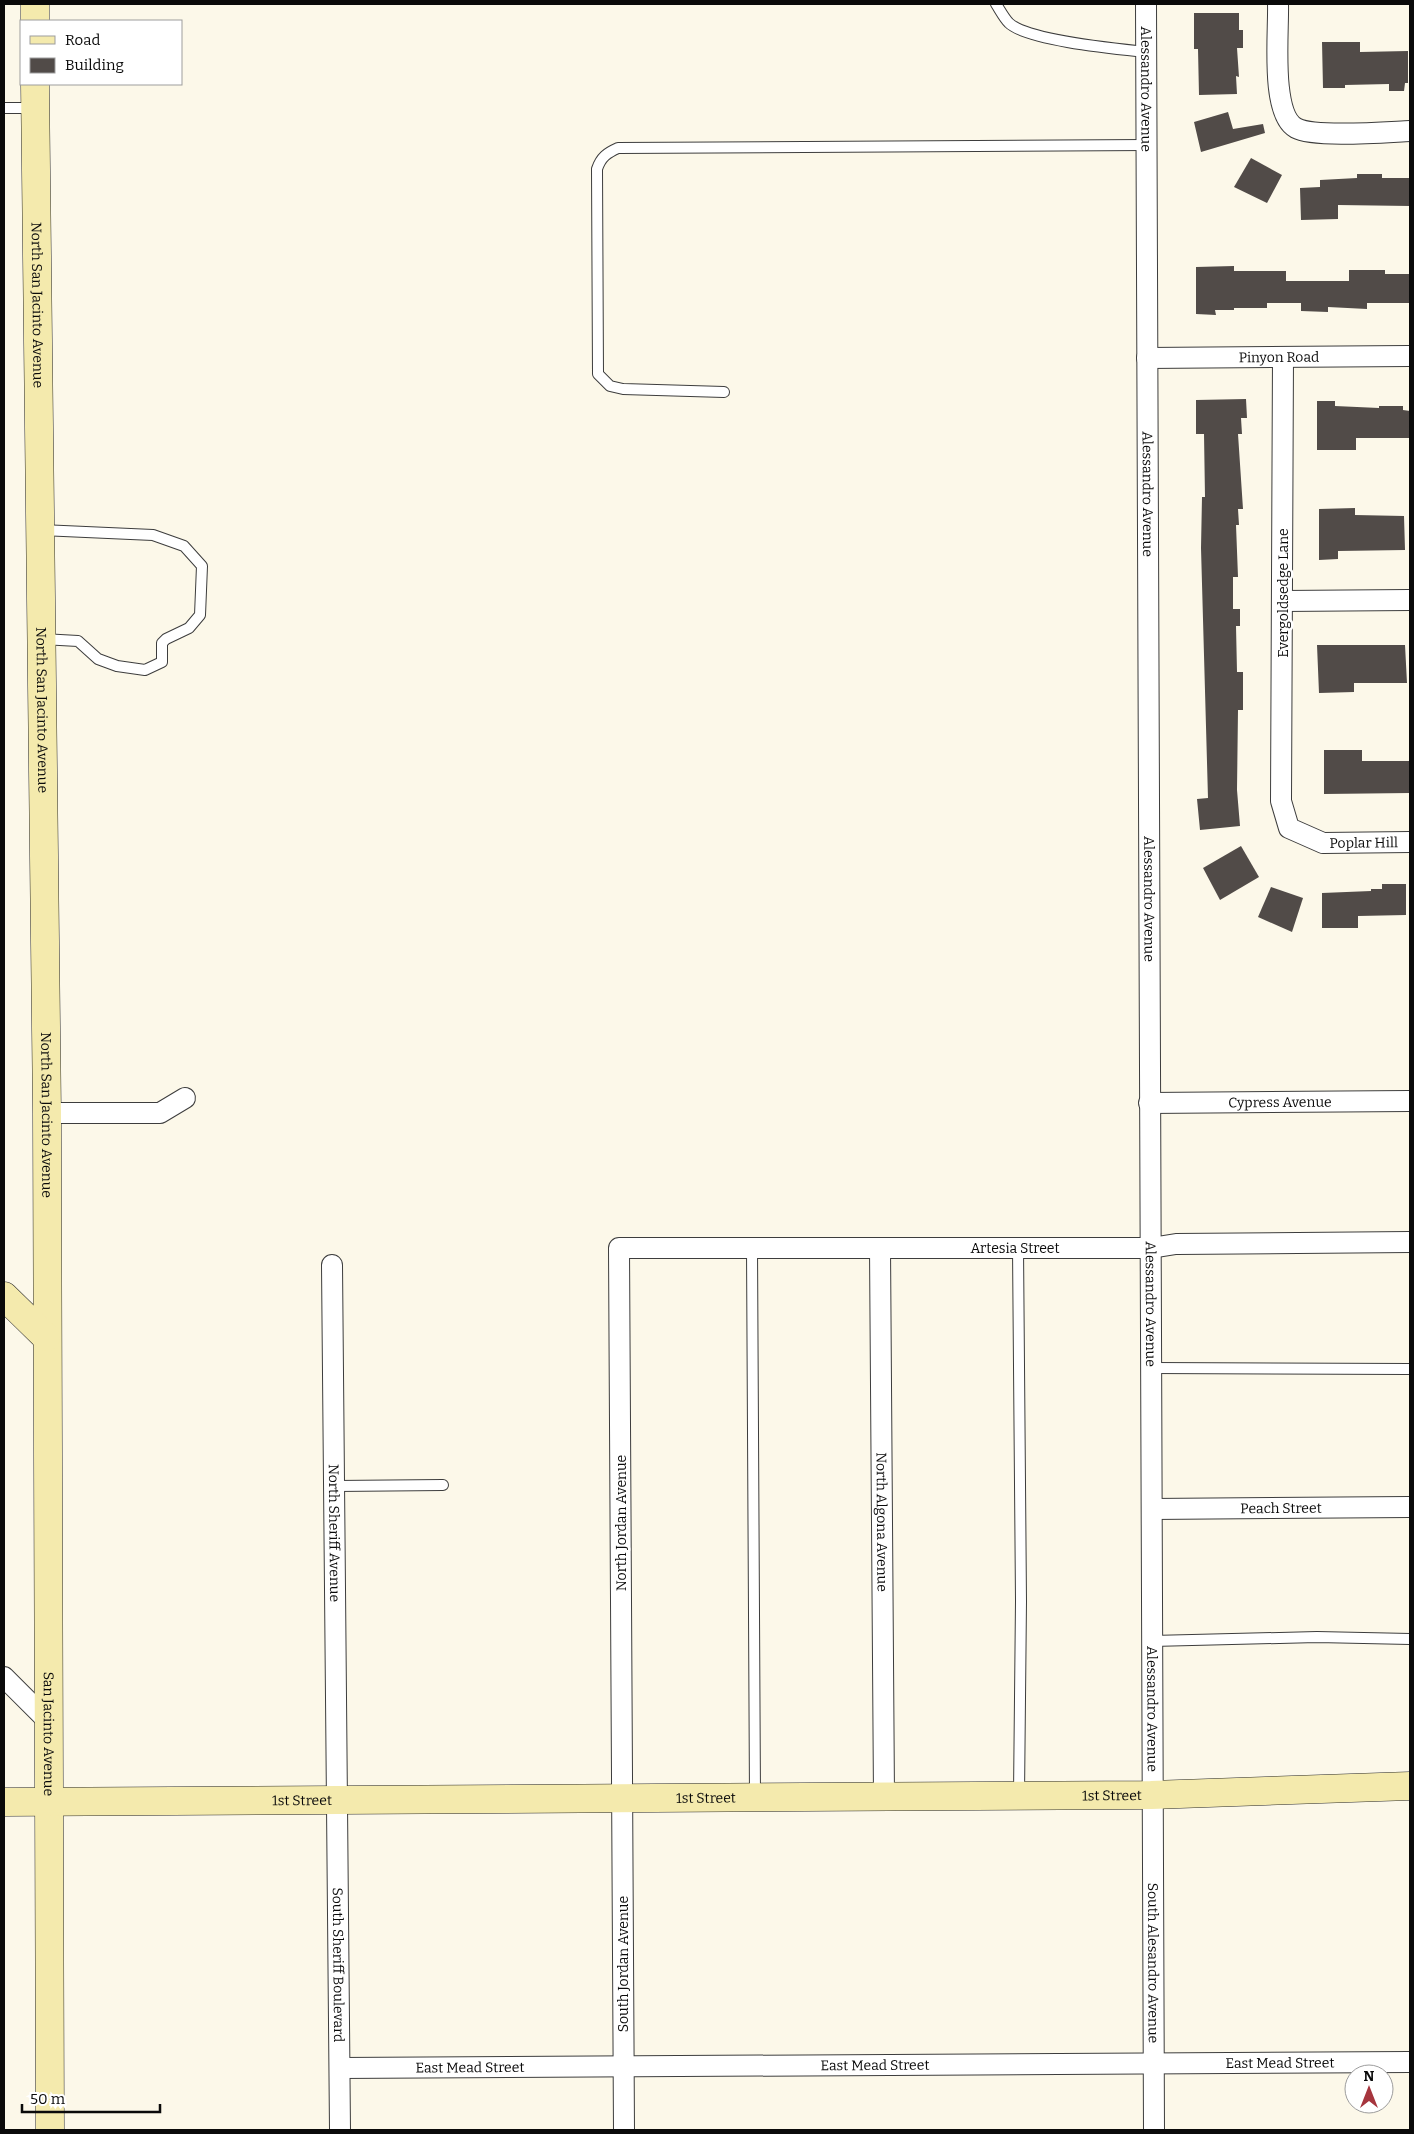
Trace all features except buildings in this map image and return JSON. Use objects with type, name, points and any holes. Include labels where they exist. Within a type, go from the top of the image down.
[{"type":"street","points":[[36,4],[36,20]]},
{"type":"street","name":"Alessandro Avenue","points":[[1146,4],[1149,1103],[1152,1368],[1151,1795]]},
{"type":"street","points":[[1278,4],[1279,88],[1281,105],[1287,121],[1297,129],[1315,132],[1410,132]]},
{"type":"street","name":"North San Jacinto Avenue","points":[[36,96],[47,1114],[46,1337]]},
{"type":"street","name":"Pinyon Road","points":[[1148,358],[1410,356]]},
{"type":"street","name":"Evergoldsedge Lane","points":[[1283,357],[1281,801],[1289,828]]},
{"type":"street","points":[[1283,601],[1410,600]]},
{"type":"street","name":"Poplar Hill","points":[[1289,828],[1323,843],[1410,842]]},
{"type":"street","points":[[47,1114],[160,1114],[185,1098]]},
{"type":"street","name":"Cypress Avenue","points":[[1149,1103],[1410,1101]]},
{"type":"street","name":"Artesia Street","points":[[619,1248],[1151,1248],[1176,1244],[1410,1242]]},
{"type":"street","name":"North Jordan Avenue","points":[[619,1248],[622,1798]]},
{"type":"street","name":"North Algona Avenue","points":[[880,1248],[884,1796]]},
{"type":"street","name":"North Sheriff Avenue","points":[[332,1265],[336,1486],[338,1800]]},
{"type":"street","points":[[4,1296],[46,1337]]},
{"type":"street","name":"San Jacinto Avenue","points":[[46,1337],[50,1722],[50,2130]]},
{"type":"street","name":"Peach Street","points":[[1152,1509],[1410,1507]]},
{"type":"street","points":[[4,1677],[50,1722]]},
{"type":"street","name":"1st Street","points":[[4,1802],[1151,1795],[1410,1786]]},
{"type":"street","name":"South Alesandro Avenue","points":[[1151,1795],[1154,2130]]},
{"type":"street","name":"South Jordan Avenue","points":[[622,1798],[624,2130]]},
{"type":"street","name":"South Sheriff Boulevard","points":[[338,1800],[340,2130]]},
{"type":"street","name":"East Mead Street","points":[[340,2068],[1410,2062]]},
{"type":"lane","points":[[996,4],[1008,23],[1020,30],[1095,48],[1146,52]]},
{"type":"lane","points":[[4,108],[36,96]]},
{"type":"lane","points":[[724,392],[623,388],[610,386],[598,374],[597,169],[600,160],[606,154],[618,148],[1147,145]]},
{"type":"lane","points":[[40,530],[153,535],[184,546],[202,566],[200,615],[189,628],[166,639],[162,643],[162,662],[145,670],[117,666],[98,659],[78,641],[41,639]]},
{"type":"lane","points":[[752,1248],[755,1798]]},
{"type":"lane","points":[[1018,1248],[1021,1601],[1019,1796]]},
{"type":"lane","points":[[1152,1368],[1410,1369]]},
{"type":"lane","points":[[336,1486],[442,1485]]},
{"type":"lane","points":[[1152,1641],[1317,1637],[1410,1639]]}]
